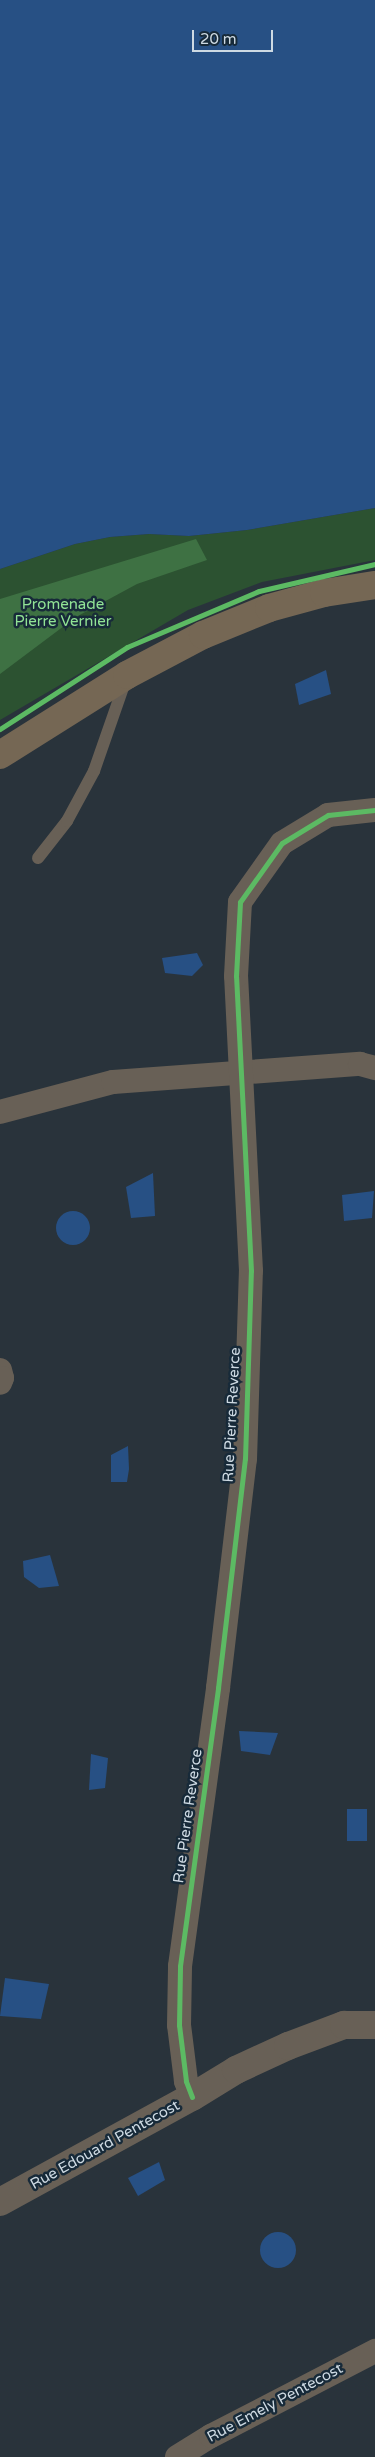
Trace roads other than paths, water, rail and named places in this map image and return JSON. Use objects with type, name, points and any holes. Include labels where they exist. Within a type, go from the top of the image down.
[{"type":"main road","points":[[0,755],[127,675],[203,635],[269,608],[324,593],[375,585]]},
{"type":"street","name":"Rue Pierre Reverce","points":[[192,2097],[186,2081],[179,2024],[180,1966],[218,1688],[245,1459],[251,1271],[239,1072],[236,976],[240,902],[282,843],[328,815],[375,810]]},
{"type":"street","points":[[0,1112],[113,1082],[360,1064],[375,1068]]},
{"type":"street","points":[[0,1370],[2,1378],[0,1383]]},
{"type":"street","name":"Rue Edouard Pentecost","points":[[0,2202],[192,2097],[236,2070],[288,2046],[344,2024],[375,2025]]},
{"type":"street","name":"Rue Emely Pentecost","points":[[176,2457],[211,2436],[375,2351]]},
{"type":"lane","points":[[38,858],[68,821],[94,771],[127,675]]},
{"type":"water","points":[[0,0],[375,0],[375,508],[247,530],[189,536],[149,534],[110,537],[75,544],[0,569]]},
{"type":"water","points":[[326,670],[331,694],[299,705],[295,684]]},
{"type":"water","points":[[197,953],[203,965],[192,976],[165,973],[162,958]]},
{"type":"water","points":[[153,1173],[155,1216],[131,1218],[126,1187]]},
{"type":"water","points":[[374,1191],[372,1218],[344,1221],[342,1195]]},
{"type":"water","points":[[73,1211],[85,1216],[90,1228],[85,1240],[73,1245],[61,1240],[56,1228],[61,1216]]},
{"type":"water","points":[[128,1446],[129,1469],[127,1482],[111,1482],[111,1455]]},
{"type":"water","points":[[50,1555],[59,1586],[39,1588],[24,1577],[23,1561]]},
{"type":"water","points":[[239,1731],[278,1733],[270,1755],[241,1751]]},
{"type":"water","points":[[91,1754],[108,1758],[105,1788],[89,1790]]},
{"type":"water","points":[[347,1809],[367,1809],[367,1841],[347,1841]]},
{"type":"water","points":[[5,1978],[49,1984],[41,2019],[0,2016]]},
{"type":"water","points":[[159,2162],[165,2180],[138,2196],[128,2178]]},
{"type":"water","points":[[278,2232],[285,2233],[291,2237],[295,2243],[295,2257],[291,2263],[285,2267],[278,2268],[271,2267],[265,2263],[261,2257],[260,2250],[261,2243],[265,2237],[271,2233]]},
{"type":"park label","name":"Promenade Pierre Vernier","points":[[63,612]]}]
